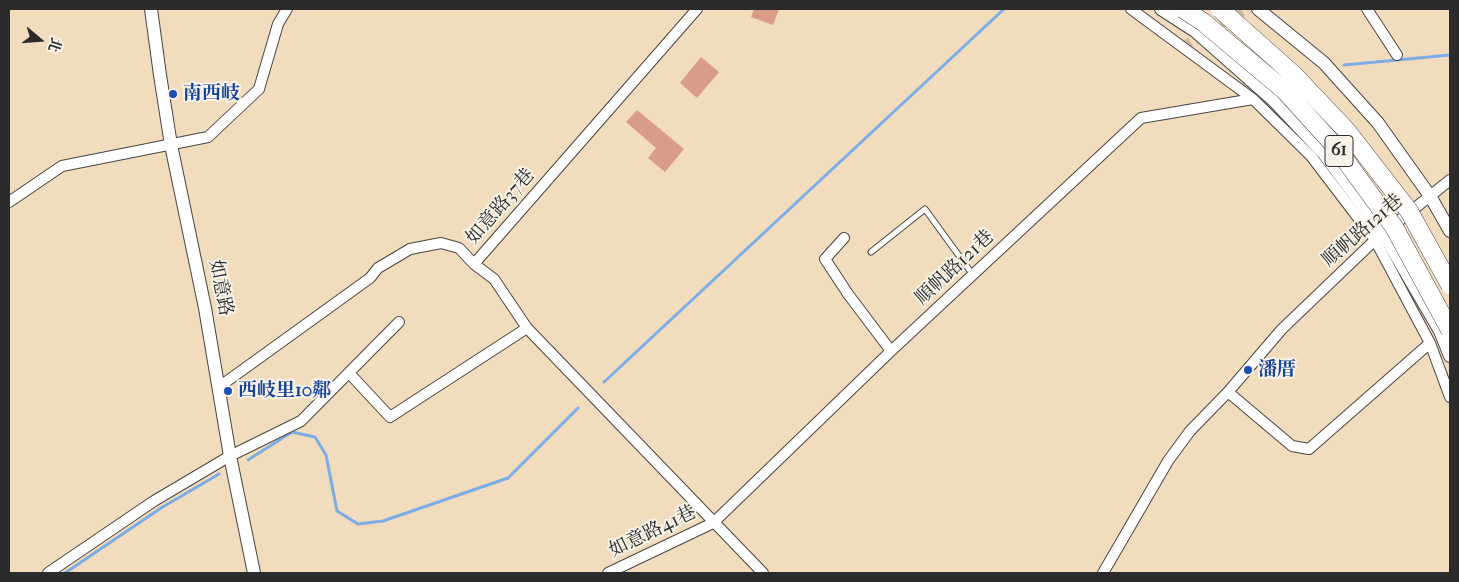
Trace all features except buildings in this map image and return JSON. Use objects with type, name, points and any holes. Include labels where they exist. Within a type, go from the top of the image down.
[{"type":"highway","name":"61","points":[[1183,9],[1203,22],[1284,90],[1335,146],[1394,227],[1450,330]]},
{"type":"highway","name":"61","points":[[1220,9],[1294,76],[1348,131],[1410,211],[1450,285]]},
{"type":"street","name":"如意路","points":[[152,9],[171,145],[205,308],[230,456],[254,573]]},
{"type":"street","points":[[9,202],[62,166],[208,137],[259,89],[278,24],[287,9]]},
{"type":"street","name":"如意路37巷","points":[[219,387],[370,278],[378,268],[410,248],[441,243],[459,248],[474,264],[697,9]]},
{"type":"street","points":[[1131,9],[1252,99],[1311,156],[1380,237],[1430,343],[1450,397]]},
{"type":"street","points":[[1160,9],[1194,31],[1273,100],[1324,154],[1440,331],[1450,356]]},
{"type":"street","points":[[1258,9],[1324,63],[1378,123],[1430,196],[1450,231]]},
{"type":"street","points":[[1367,9],[1397,55]]},
{"type":"street","name":"順帆路121巷","points":[[713,523],[891,351],[1141,118],[1252,99]]},
{"type":"street","name":"順帆路121巷","points":[[1103,573],[1168,461],[1190,431],[1228,392],[1282,329],[1380,237],[1450,180]]},
{"type":"street","points":[[844,238],[826,259],[848,294],[891,351]]},
{"type":"street","points":[[474,264],[494,279],[527,328],[763,573]]},
{"type":"street","points":[[48,573],[154,501],[230,456],[301,421],[399,322]]},
{"type":"street","points":[[348,372],[390,417],[527,328]]},
{"type":"street","points":[[1228,392],[1292,446],[1309,449],[1430,343]]},
{"type":"street","name":"如意路41巷","points":[[608,573],[713,523]]},
{"type":"lane","points":[[871,252],[925,210],[973,275]]},
{"type":"waterway","points":[[604,382],[1004,9]]},
{"type":"waterway","points":[[1344,65],[1450,55]]},
{"type":"waterway","points":[[248,460],[292,432],[315,437],[326,455],[337,511],[358,524],[383,521],[508,478],[578,408]]},
{"type":"waterway","points":[[65,573],[161,508],[219,474]]},
{"type":"tunnel","points":[[1182,47],[1247,9]]},
{"type":"place","name":"南西岐","points":[[173,94]]},
{"type":"place","name":"潘厝","points":[[1248,370]]},
{"type":"place","name":"西岐里10鄰","points":[[228,391]]}]
